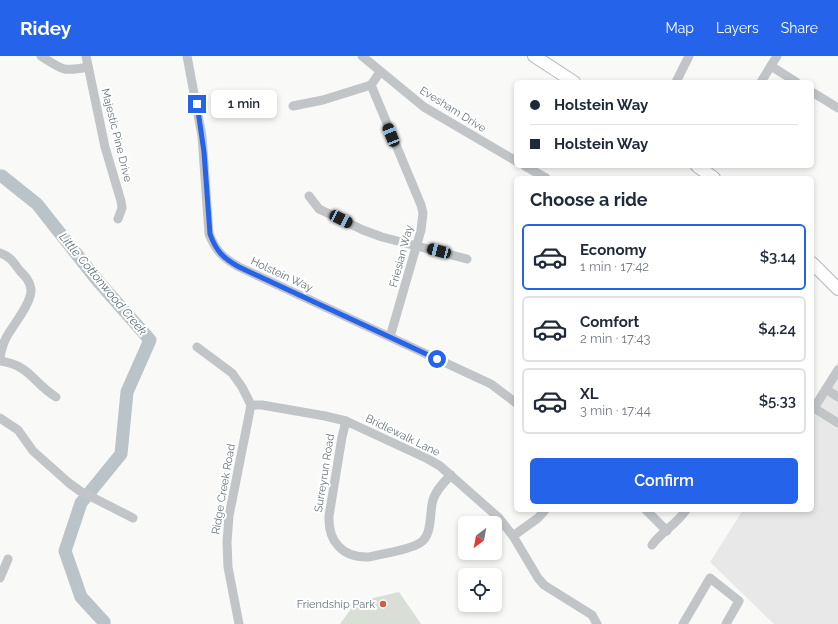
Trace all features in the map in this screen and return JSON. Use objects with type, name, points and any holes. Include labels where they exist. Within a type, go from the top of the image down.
[{"type":"main road","points":[[534,56],[571,80]]},
{"type":"main road","points":[[814,266],[838,289]]},
{"type":"street","points":[[41,56],[64,70],[88,67]]},
{"type":"street","name":"Majestic Pine Drive","points":[[86,56],[105,147],[121,201],[122,208],[118,219]]},
{"type":"street","name":"Holstein Way","points":[[187,56],[202,136],[210,234],[214,245],[228,261],[491,384],[514,398]]},
{"type":"street","name":"Evesham Drive","points":[[362,56],[424,108],[514,159]]},
{"type":"street","points":[[677,80],[689,56]]},
{"type":"street","points":[[762,80],[777,56]]},
{"type":"street","points":[[771,66],[793,80]]},
{"type":"street","points":[[293,106],[323,100],[371,85],[380,72]]},
{"type":"street","name":"Friesian Way","points":[[371,85],[423,213],[423,222],[417,246],[390,337]]},
{"type":"street","points":[[814,93],[838,108]]},
{"type":"street","points":[[529,168],[543,176]]},
{"type":"street","points":[[309,196],[319,209],[363,230],[382,237],[467,259]]},
{"type":"street","points":[[0,253],[9,257],[29,280],[31,292],[27,303],[6,337],[0,359],[17,364],[33,377],[46,391],[56,397]]},
{"type":"street","points":[[197,347],[232,373],[240,383],[251,405]]},
{"type":"street","points":[[838,370],[835,382],[826,389],[814,408],[838,423]]},
{"type":"street","points":[[826,389],[838,397]]},
{"type":"street","name":"Bridlewalk Lane","points":[[251,405],[262,405],[318,414],[346,421],[440,466],[500,518],[544,585],[592,615],[597,624]]},
{"type":"street","name":"Ridge Creek Road","points":[[239,624],[228,566],[227,542],[229,516],[251,405]]},
{"type":"street","points":[[0,418],[18,430],[33,451],[69,483],[80,491],[133,518]]},
{"type":"street","name":"Surreyrun Road","points":[[346,421],[342,437],[328,526],[333,540],[345,552],[362,557],[411,547],[421,542],[428,532],[433,500],[440,487],[451,475]]},
{"type":"street","points":[[513,536],[538,518],[543,512]]},
{"type":"street","points":[[648,512],[666,531]]},
{"type":"street","points":[[652,545],[657,538],[680,519],[685,512]]},
{"type":"street","points":[[0,578],[8,559]]},
{"type":"street","points":[[683,624],[710,578],[739,601],[726,624]]},
{"type":"shaded area","points":[[838,362],[838,624],[774,624],[710,562],[742,512],[814,512],[814,400]]},
{"type":"shaded area","name":"Friendship Park","points":[[399,592],[421,624],[340,624],[351,609],[369,599]]},
{"type":"waterway","name":"Little Cottonwood Creek","points":[[0,176],[2,176],[37,204],[97,280],[150,340],[127,392],[121,454],[81,503],[65,551],[81,597],[104,622],[104,624]]},
{"type":"place","name":"Friendship Park","points":[[383,604]]},
{"type":"route","points":[[197,104],[204,152],[207,210],[210,234],[214,245],[220,254],[228,261],[239,267],[437,359]]}]
